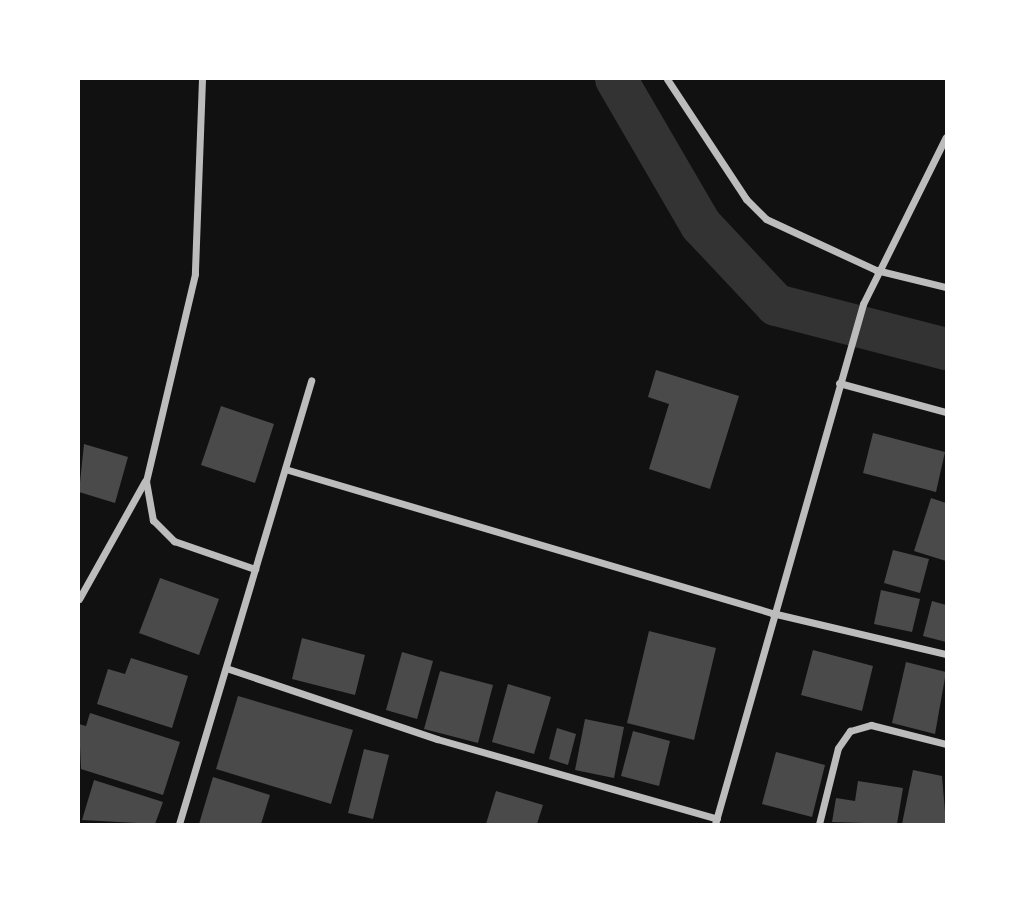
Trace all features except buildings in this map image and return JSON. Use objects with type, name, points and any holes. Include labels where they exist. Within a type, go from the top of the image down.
[{"type":"street","points":[[79,599],[146,481],[195,274],[202,79]]},
{"type":"street","points":[[667,79],[766,219],[876,270],[946,287]]},
{"type":"street","points":[[226,668],[437,738],[716,822],[772,613],[863,304],[876,270],[946,136]]},
{"type":"street","points":[[179,824],[311,380]]},
{"type":"street","points":[[839,383],[946,412]]},
{"type":"street","points":[[285,469],[772,613],[946,654]]},
{"type":"street","points":[[146,481],[153,520],[174,541],[255,569]]},
{"type":"street","points":[[819,824],[838,748],[850,731],[871,725],[946,744]]},
{"type":"waterway","points":[[616,79],[701,225],[776,305],[946,349]]}]
